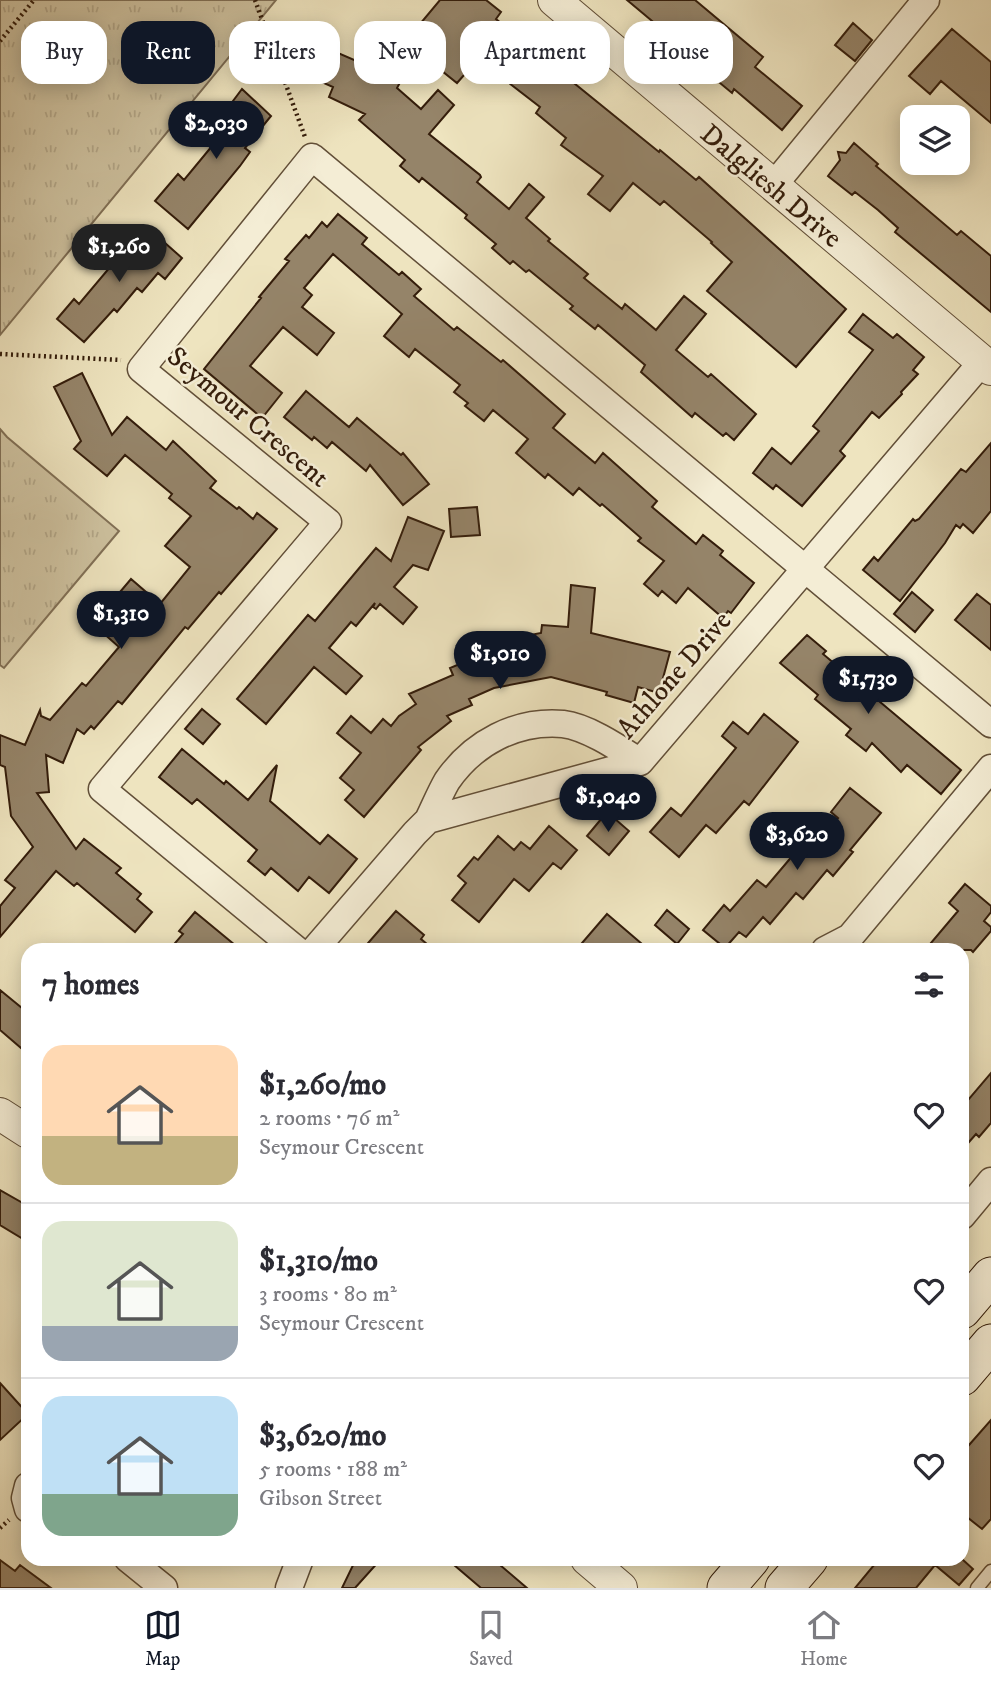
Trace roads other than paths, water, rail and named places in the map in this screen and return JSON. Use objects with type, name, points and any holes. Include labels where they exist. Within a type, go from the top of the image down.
[{"type":"main road","points":[[969,1302],[991,1276]]},
{"type":"main road","points":[[969,1369],[991,1343]]},
{"type":"main road","points":[[726,1588],[745,1566]]},
{"type":"main road","points":[[784,1588],[803,1566]]},
{"type":"street","name":"Dalgliesh Drive","points":[[554,0],[986,366]]},
{"type":"street","points":[[773,186],[926,0]]},
{"type":"street","name":"Seymour Crescent","points":[[289,943],[102,789],[328,523],[141,369],[312,157],[805,569]]},
{"type":"street","name":"Athlone Drive","points":[[428,820],[640,762],[805,569],[986,366]]},
{"type":"street","points":[[805,569],[991,724]]},
{"type":"street","points":[[320,943],[428,820],[447,782],[467,757],[489,740],[512,729],[565,724],[615,746],[640,762]]},
{"type":"street","points":[[838,943],[850,937],[991,768]]},
{"type":"street","points":[[0,1114],[21,1128]]},
{"type":"street","points":[[969,1208],[991,1181]]},
{"type":"street","points":[[137,1566],[164,1588]]},
{"type":"street","points":[[289,1588],[297,1566]]},
{"type":"street","points":[[595,1566],[621,1588]]},
{"type":"lane","points":[[977,1588],[991,1571]]}]
